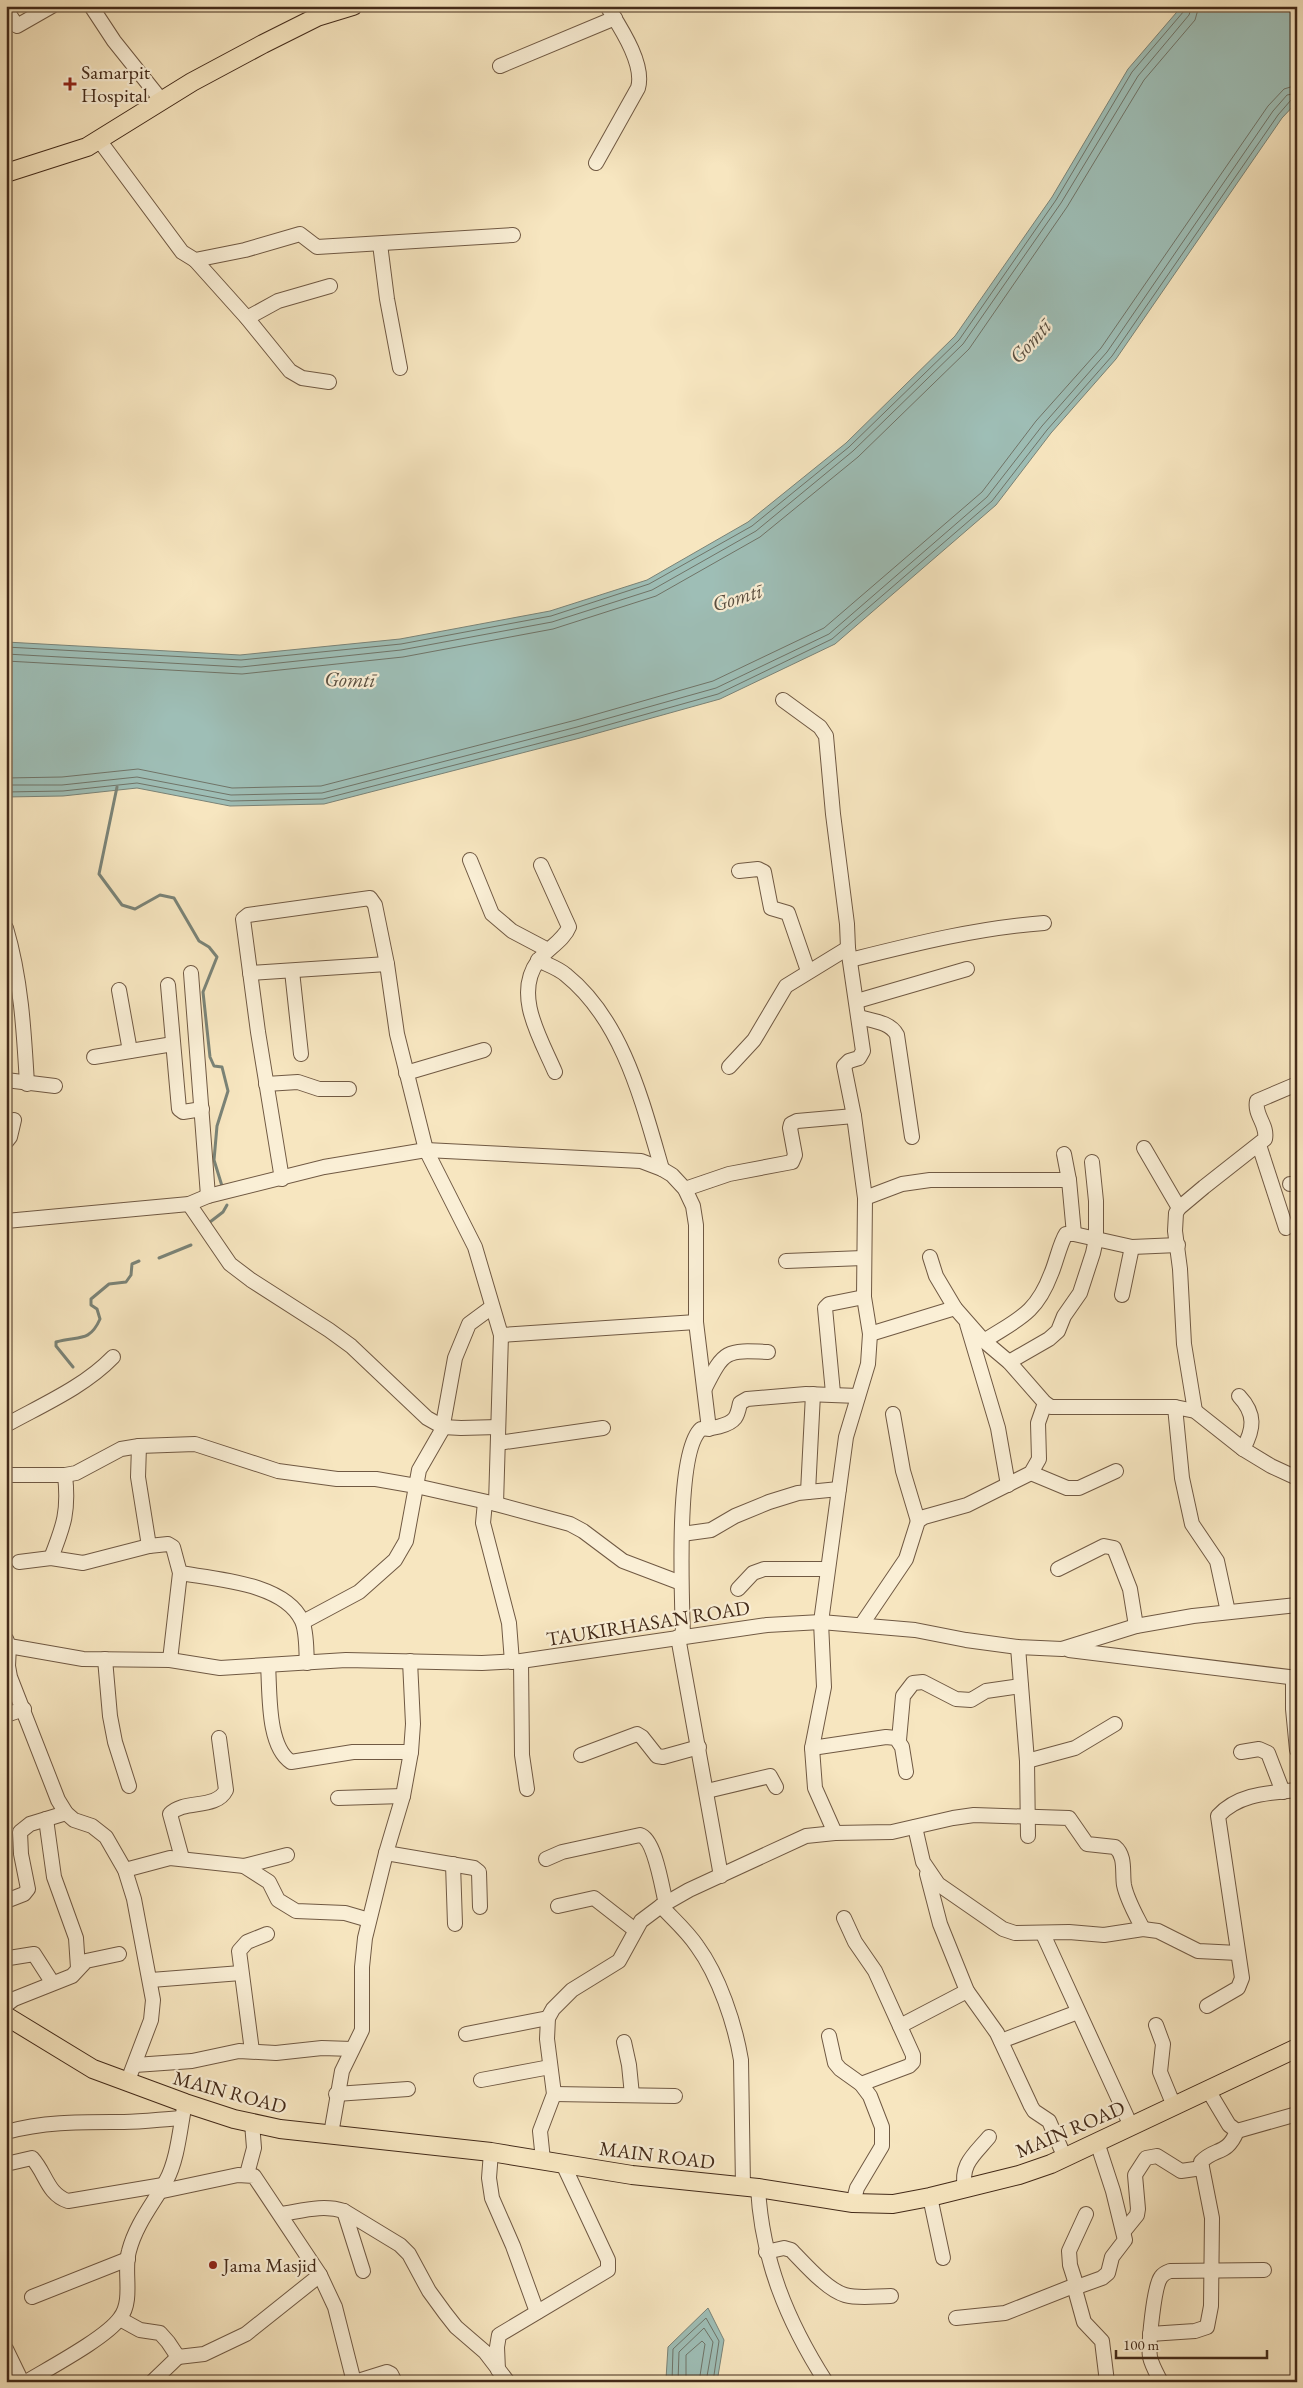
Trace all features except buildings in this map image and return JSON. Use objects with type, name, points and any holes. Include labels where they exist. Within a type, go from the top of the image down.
[{"type":"main road","points":[[6,173],[88,147],[192,82],[310,21],[353,6]]},
{"type":"main road","name":"MAIN ROAD","points":[[6,2016],[73,2058],[183,2110],[280,2129],[491,2152],[632,2175],[751,2187],[852,2203],[893,2204],[965,2189],[1019,2175],[1065,2158],[1297,2048]]},
{"type":"street","points":[[6,9],[17,26],[52,6]]},
{"type":"street","points":[[91,6],[114,41],[162,101]]},
{"type":"street","points":[[500,66],[611,12],[630,45],[640,80],[638,88],[596,163]]},
{"type":"street","points":[[99,140],[182,252],[195,260],[247,318],[290,371],[302,378],[329,382]]},
{"type":"street","points":[[195,260],[245,250],[300,234],[317,247],[513,235]]},
{"type":"street","points":[[380,244],[387,299],[400,368]]},
{"type":"street","points":[[247,318],[278,300],[330,286]]},
{"type":"street","points":[[783,700],[820,727],[826,736],[849,954],[863,1054],[859,1058],[849,1060],[844,1066],[854,1116],[865,1198],[863,1258],[864,1297],[870,1334],[868,1364],[846,1437],[821,1622],[824,1687],[812,1748],[815,1788],[835,1833]]},
{"type":"street","points":[[470,860],[492,914],[500,923],[543,955],[567,976],[603,1016],[621,1048],[644,1106],[662,1169]]},
{"type":"street","points":[[541,865],[569,927],[543,955],[529,978],[527,988],[530,1009],[555,1072]]},
{"type":"street","points":[[739,871],[758,869],[764,872],[771,908],[788,913],[808,971]]},
{"type":"street","points":[[282,1179],[266,1084],[243,923],[245,917],[370,898],[375,905],[387,964],[397,1034],[426,1150],[475,1247],[501,1335],[498,1443],[490,1503],[483,1523],[509,1623],[516,1662],[522,1755],[527,1789]]},
{"type":"street","points":[[729,1067],[754,1040],[786,986],[808,971],[849,954],[1002,926],[1044,923]]},
{"type":"street","points":[[6,928],[12,948],[23,1023],[27,1084]]},
{"type":"street","points":[[250,973],[387,964]]},
{"type":"street","points":[[857,1001],[967,969]]},
{"type":"street","points":[[292,971],[301,1054]]},
{"type":"street","points":[[191,973],[208,1196]]},
{"type":"street","points":[[168,985],[179,1109],[183,1112],[202,1109]]},
{"type":"street","points":[[119,990],[130,1051]]},
{"type":"street","points":[[859,1017],[884,1023],[894,1029],[897,1035],[912,1137]]},
{"type":"street","points":[[94,1057],[173,1044]]},
{"type":"street","points":[[406,1073],[484,1050]]},
{"type":"street","points":[[6,1080],[55,1086]]},
{"type":"street","points":[[266,1084],[298,1082],[320,1089],[349,1089]]},
{"type":"street","points":[[1195,1411],[1184,1344],[1175,1220],[1179,1208],[1265,1139],[1266,1132],[1256,1107],[1257,1101],[1297,1084]]},
{"type":"street","points":[[685,1189],[729,1174],[792,1162],[795,1155],[790,1128],[791,1124],[797,1120],[854,1116]]},
{"type":"street","points":[[6,1142],[10,1137],[14,1120]]},
{"type":"street","points":[[1259,1145],[1286,1228]]},
{"type":"street","points":[[1144,1148],[1179,1208]]},
{"type":"street","points":[[6,1220],[189,1204],[208,1196],[357,1160],[426,1150],[641,1161],[672,1175],[685,1189],[693,1206],[696,1225],[696,1322],[710,1429]]},
{"type":"street","points":[[1064,1154],[1069,1180],[1074,1234]]},
{"type":"street","points":[[1009,1362],[1049,1339],[1058,1331],[1064,1316],[1080,1293],[1096,1239],[1096,1202],[1092,1162]]},
{"type":"street","points":[[865,1198],[902,1184],[930,1180],[1069,1180]]},
{"type":"street","points":[[189,1204],[230,1264],[351,1346],[441,1431]]},
{"type":"street","points":[[984,1341],[1037,1304],[1047,1284],[1066,1234],[1074,1234],[1132,1247],[1178,1245]]},
{"type":"street","points":[[1122,1296],[1132,1247]]},
{"type":"street","points":[[930,1257],[936,1276],[955,1308],[984,1341],[1009,1362],[1045,1404],[1059,1408],[1084,1406],[1175,1407],[1195,1411],[1243,1449],[1271,1466],[1297,1478]]},
{"type":"street","points":[[786,1261],[863,1258]]},
{"type":"street","points":[[833,1393],[825,1308],[830,1304],[864,1297]]},
{"type":"street","points":[[303,1622],[359,1592],[395,1560],[406,1541],[420,1470],[441,1431],[454,1358],[469,1324],[492,1307]]},
{"type":"street","points":[[870,1334],[955,1308]]},
{"type":"street","points":[[966,1321],[998,1428],[1008,1485]]},
{"type":"street","points":[[501,1335],[696,1322]]},
{"type":"street","points":[[705,1388],[718,1363],[730,1353],[738,1350],[768,1352]]},
{"type":"street","points":[[6,1426],[99,1372],[113,1357]]},
{"type":"street","points":[[721,1876],[681,1636],[682,1534],[685,1481],[690,1453],[701,1429],[710,1429],[732,1421],[736,1417],[740,1403],[747,1399],[833,1393],[858,1396]]},
{"type":"street","points":[[808,1492],[813,1394]]},
{"type":"street","points":[[1240,1396],[1249,1407],[1251,1413],[1250,1435],[1243,1449]]},
{"type":"street","points":[[918,1521],[924,1517],[967,1504],[1030,1473],[1039,1459],[1038,1423],[1045,1404]]},
{"type":"street","points":[[1175,1407],[1182,1478],[1192,1524],[1217,1561],[1228,1612]]},
{"type":"street","points":[[862,1624],[906,1559],[912,1545],[918,1521],[903,1470],[893,1414]]},
{"type":"street","points":[[441,1431],[461,1428],[498,1427]]},
{"type":"street","points":[[498,1443],[603,1428]]},
{"type":"street","points":[[6,1475],[65,1475],[76,1472],[121,1449],[139,1446],[195,1444],[278,1471],[337,1479],[376,1479],[416,1486],[570,1524],[583,1531],[623,1561],[682,1583]]},
{"type":"street","points":[[139,1446],[138,1477],[149,1546]]},
{"type":"street","points":[[1030,1473],[1066,1488],[1079,1488],[1116,1471]]},
{"type":"street","points":[[51,1558],[61,1531],[68,1502],[65,1475]]},
{"type":"street","points":[[682,1534],[711,1530],[735,1516],[769,1502],[808,1492],[839,1489]]},
{"type":"street","points":[[19,1562],[51,1558],[83,1563],[149,1546],[168,1544],[173,1547],[180,1573],[170,1660]]},
{"type":"street","points":[[1058,1569],[1104,1546],[1114,1548],[1130,1589],[1136,1626]]},
{"type":"street","points":[[738,1589],[753,1573],[764,1569],[827,1569]]},
{"type":"street","points":[[180,1573],[220,1579],[269,1592],[290,1605],[303,1622],[307,1662]]},
{"type":"street","name":"TAUKIRHASAN ROAD","points":[[8,1643],[83,1659],[170,1660],[220,1668],[346,1660],[516,1662],[552,1658],[601,1648],[681,1636],[767,1625],[821,1622],[915,1630],[966,1640],[1018,1647],[1062,1649],[1136,1626],[1228,1612],[1297,1605]]},
{"type":"street","points":[[8,1643],[10,1677],[58,1800],[66,1813],[74,1820],[101,1831],[125,1870],[134,1899],[143,1956],[150,1980],[153,2000],[151,2020],[127,2083]]},
{"type":"street","points":[[1018,1647],[1027,1761],[1028,1836]]},
{"type":"street","points":[[1062,1649],[1295,1678],[1293,1709],[1297,1750]]},
{"type":"street","points":[[105,1659],[112,1724],[129,1786]]},
{"type":"street","points":[[331,2134],[336,2094],[342,2071],[362,2030],[362,1967],[369,1920],[403,1796],[411,1752],[410,1661]]},
{"type":"street","points":[[268,1665],[273,1728],[277,1746],[283,1757],[291,1762],[353,1752],[411,1752]]},
{"type":"street","points":[[906,1772],[899,1740],[903,1696],[913,1683],[923,1682],[956,1699],[971,1700],[986,1691],[1021,1686]]},
{"type":"street","points":[[6,1715],[24,1709]]},
{"type":"street","points":[[1027,1761],[1075,1748],[1115,1724]]},
{"type":"street","points":[[581,1755],[632,1734],[642,1737],[657,1756],[663,1757],[700,1747]]},
{"type":"street","points":[[812,1748],[886,1737],[899,1740]]},
{"type":"street","points":[[182,1858],[170,1814],[177,1809],[213,1801],[224,1794],[226,1790],[219,1738]]},
{"type":"street","points":[[1207,2006],[1232,1992],[1241,1984],[1218,1816],[1234,1802],[1265,1793],[1290,1791],[1268,1753],[1259,1749],[1241,1752]]},
{"type":"street","points":[[707,1791],[770,1776],[776,1787]]},
{"type":"street","points":[[338,1798],[403,1796]]},
{"type":"street","points":[[6,1901],[24,1894],[28,1889],[20,1854],[20,1832],[30,1824],[66,1813]]},
{"type":"street","points":[[542,2160],[541,2125],[554,2094],[547,2039],[548,2018],[553,2009],[572,1990],[619,1961],[641,1921],[663,1905],[689,1890],[806,1836],[835,1833],[892,1832],[974,1815],[1069,1818],[1087,1844],[1116,1847],[1119,1850],[1124,1885],[1143,1929]]},
{"type":"street","points":[[46,1819],[54,1877],[76,1938],[78,1968]]},
{"type":"street","points":[[915,1827],[940,1924],[967,1991],[1001,2041],[1034,2111],[1049,2121],[1065,2158]]},
{"type":"street","points":[[546,1859],[562,1852],[640,1835],[645,1836],[651,1845],[663,1905],[696,1944],[712,1968],[738,2043],[751,2187],[766,2252],[793,2324],[826,2382]]},
{"type":"street","points":[[386,1853],[474,1868],[479,1872],[480,1907]]},
{"type":"street","points":[[125,1870],[157,1860],[182,1858],[244,1866],[287,1855]]},
{"type":"street","points":[[453,1864],[455,1924]]},
{"type":"street","points":[[244,1866],[269,1882],[278,1900],[296,1911],[345,1913],[369,1920]]},
{"type":"street","points":[[926,1868],[938,1884],[1003,1929],[1015,1933],[1043,1934],[1069,1932],[1104,1935],[1143,1929],[1158,1931],[1198,1951],[1238,1953]]},
{"type":"street","points":[[558,1906],[587,1898],[594,1898],[635,1930]]},
{"type":"street","points":[[844,1918],[855,1942],[875,1971],[913,2055],[913,2062],[861,2084]]},
{"type":"street","points":[[252,2051],[239,1951],[242,1946],[268,1934]]},
{"type":"street","points":[[1043,1934],[1131,2126]]},
{"type":"street","points":[[6,1955],[14,1958],[34,1954],[52,1982]]},
{"type":"street","points":[[6,2005],[14,1999],[52,1982],[72,1976],[86,1961],[120,1954]]},
{"type":"street","points":[[150,1980],[241,1973]]},
{"type":"street","points":[[900,2026],[967,1991]]},
{"type":"street","points":[[1001,2041],[1078,2012]]},
{"type":"street","points":[[466,2034],[548,2018]]},
{"type":"street","points":[[1156,2026],[1162,2044],[1160,2072],[1174,2106]]},
{"type":"street","points":[[829,2036],[835,2063],[840,2069],[861,2084],[870,2096],[882,2127],[883,2137],[879,2151],[857,2188],[852,2203]]},
{"type":"street","points":[[624,2042],[629,2065],[632,2095]]},
{"type":"street","points":[[135,2065],[192,2061],[239,2051],[276,2053],[322,2048],[352,2049]]},
{"type":"street","points":[[481,2080],[550,2067]]},
{"type":"street","points":[[336,2094],[408,2089]]},
{"type":"street","points":[[1208,2090],[1229,2125],[1237,2131]]},
{"type":"street","points":[[554,2094],[675,2096]]},
{"type":"street","points":[[6,2132],[27,2126],[52,2123],[126,2122],[183,2110],[172,2166],[139,2225],[128,2259],[126,2302],[120,2318],[108,2330],[26,2382]]},
{"type":"street","points":[[1237,2131],[1297,2114]]},
{"type":"street","points":[[247,2174],[254,2148],[252,2123]]},
{"type":"street","points":[[1150,2334],[1195,2331],[1207,2327],[1211,2306],[1212,2218],[1201,2162],[1205,2157],[1224,2150],[1234,2140],[1237,2131]]},
{"type":"street","points":[[965,2189],[964,2167],[988,2137]]},
{"type":"street","points":[[956,2318],[1004,2313],[1108,2274],[1112,2257],[1125,2240],[1124,2231],[1097,2142]]},
{"type":"street","points":[[491,2152],[489,2178],[492,2198],[513,2246],[537,2312]]},
{"type":"street","points":[[1124,2231],[1137,2215],[1135,2175],[1146,2158],[1157,2156],[1181,2171],[1202,2168]]},
{"type":"street","points":[[6,2164],[32,2158],[48,2187],[60,2198],[68,2201],[247,2174],[254,2176],[320,2275],[335,2306],[355,2382],[387,2372],[391,2374],[395,2382]]},
{"type":"street","points":[[498,2370],[496,2347],[500,2335],[608,2270],[608,2260],[563,2164]]},
{"type":"street","points":[[930,2197],[943,2258]]},
{"type":"street","points":[[281,2214],[323,2208],[344,2211],[400,2245],[409,2254],[429,2291],[456,2327],[485,2352],[508,2382]]},
{"type":"street","points":[[344,2211],[363,2271]]},
{"type":"street","points":[[1086,2214],[1069,2251],[1077,2286],[1076,2293],[1084,2322],[1102,2340],[1107,2382]]},
{"type":"street","points":[[766,2252],[784,2248],[791,2250],[824,2282],[842,2295],[854,2297],[891,2296]]},
{"type":"street","points":[[32,2297],[128,2259]]},
{"type":"street","points":[[1161,2382],[1150,2358],[1150,2334],[1158,2282],[1161,2276],[1170,2271],[1212,2269],[1264,2270]]},
{"type":"street","points":[[152,2382],[178,2357],[204,2354],[246,2334],[320,2275]]},
{"type":"street","points":[[120,2318],[140,2330],[160,2333],[178,2357]]},
{"type":"street","points":[[6,2350],[10,2366],[22,2382]]},
{"type":"water","name":"Gomtī","points":[[1182,6],[1297,6],[1297,102],[1282,118],[1116,359],[1051,433],[996,505],[835,644],[720,699],[580,738],[324,804],[230,806],[137,788],[63,796],[6,797],[6,642],[240,655],[400,639],[550,611],[647,580],[748,522],[846,443],[955,336],[1052,197],[1128,69]]},
{"type":"water","points":[[708,2308],[724,2340],[717,2382],[668,2382],[666,2379],[668,2347]]},
{"type":"waterway","points":[[117,787],[99,874],[122,905],[135,909],[160,895],[174,898],[199,941],[209,947],[217,957],[203,992],[210,1057],[214,1066],[222,1067],[228,1091],[217,1126],[214,1160],[222,1186]]},
{"type":"waterway","points":[[210,1222],[223,1212],[227,1205]]},
{"type":"waterway","points":[[159,1258],[191,1245]]},
{"type":"waterway","points":[[73,1367],[56,1346],[56,1342],[82,1337],[91,1332],[100,1319],[97,1309],[91,1305],[91,1299],[109,1284],[126,1282],[131,1275],[132,1264],[139,1261]]},
{"type":"place","name":"Samarpit Hospital","points":[[70,84]]},
{"type":"place","name":"Jama Masjid","points":[[213,2265]]}]
